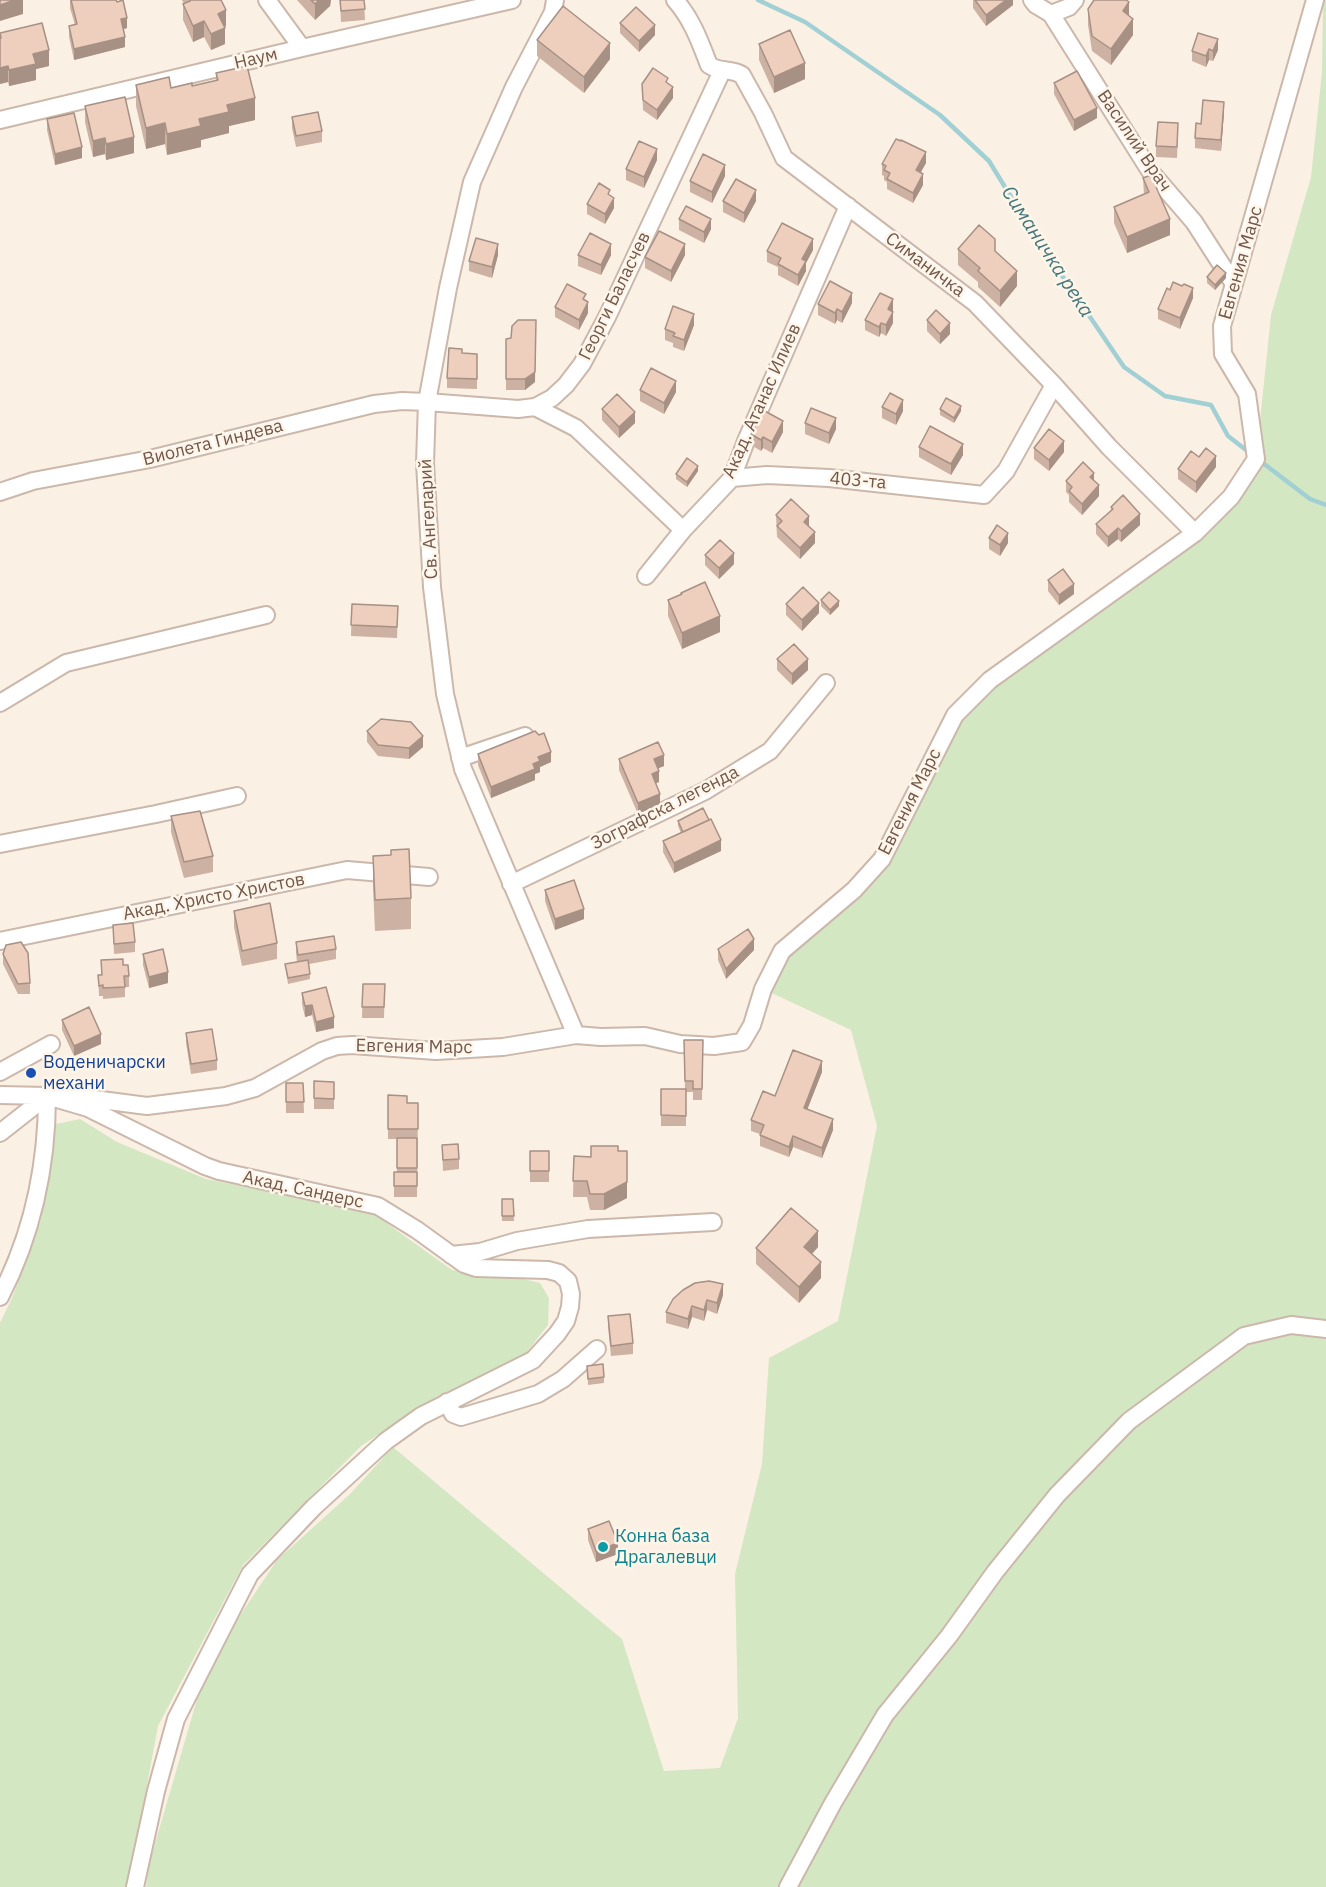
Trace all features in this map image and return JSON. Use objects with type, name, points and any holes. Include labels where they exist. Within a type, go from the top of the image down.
[{"type":"street","points":[[267,0],[302,48]]},
{"type":"street","name":"Наум","points":[[0,120],[512,0]]},
{"type":"street","name":"Св. Ангеларий","points":[[555,0],[553,12],[514,87],[472,182],[448,288],[427,402],[425,463],[432,586],[445,694],[460,758],[576,1035]]},
{"type":"street","name":"Симаничка","points":[[675,0],[693,24],[709,65],[722,71],[742,75],[784,158],[975,303],[1054,385],[1109,447],[1195,533]]},
{"type":"street","name":"Василий Врач","points":[[1032,0],[1036,5],[1052,14],[1150,171],[1194,222],[1234,284]]},
{"type":"street","points":[[1052,14],[1069,8],[1075,0]]},
{"type":"street","name":"Евгения Марс","points":[[46,1096],[71,1096],[147,1106],[226,1096],[255,1088],[322,1051],[337,1046],[436,1051],[503,1047],[576,1035],[645,1036],[674,1043],[714,1046],[742,1042],[752,1025],[763,989],[782,951],[854,890],[882,859],[955,715],[990,680],[1195,533],[1231,497],[1255,451],[1247,394],[1223,354],[1222,326],[1315,0]]},
{"type":"street","name":"Георги Баласчев","points":[[535,407],[559,392],[582,364],[612,306],[722,71]]},
{"type":"street","name":"Акад. Атанас Илиев","points":[[646,576],[683,530],[732,478],[848,206]]},
{"type":"street","name":"403-та","points":[[732,478],[767,475],[829,478],[984,495],[1006,471],[1054,385]]},
{"type":"street","name":"Виолета Гиндева","points":[[0,492],[33,481],[150,459],[374,404],[402,401],[427,402]]},
{"type":"street","points":[[427,402],[519,409],[535,407],[576,428],[683,530]]},
{"type":"street","points":[[0,703],[66,663],[266,615]]},
{"type":"street","name":"Зографска легенда","points":[[512,884],[705,791],[770,751],[826,683]]},
{"type":"street","points":[[460,758],[525,736]]},
{"type":"street","points":[[0,844],[237,796]]},
{"type":"street","name":"Акад. Христо Христов","points":[[0,941],[347,870],[429,877]]},
{"type":"street","points":[[0,1072],[51,1044]]},
{"type":"street","name":"Акад. Сандерс","points":[[0,1095],[46,1096],[102,1114],[219,1171],[378,1206],[417,1230],[464,1264],[476,1268],[518,1268],[554,1272],[568,1281],[571,1294],[566,1321],[533,1360],[421,1416],[386,1441],[314,1507],[250,1574],[176,1719],[156,1791],[135,1887]]},
{"type":"street","points":[[0,1133],[46,1096]]},
{"type":"street","points":[[0,1297],[13,1272],[34,1207],[46,1142],[46,1096]]},
{"type":"street","points":[[451,1255],[480,1252],[525,1239],[588,1229],[713,1222]]},
{"type":"street","points":[[788,1887],[833,1803],[885,1715],[1057,1495],[1129,1421],[1244,1336],[1291,1325],[1326,1329]]},
{"type":"street","points":[[447,1402],[453,1414],[461,1417],[538,1394],[563,1379],[597,1349]]},
{"type":"green space","points":[[1323,0],[1326,0],[1326,1887],[146,1887],[149,1864],[207,1665],[277,1560],[349,1495],[393,1447],[622,1639],[664,1771],[720,1768],[738,1718],[735,1574],[762,1464],[769,1358],[838,1321],[877,1126],[851,1030],[763,989],[782,951],[882,859],[955,715],[1195,533],[1256,459],[1271,315],[1311,177],[1322,72]]},
{"type":"green space","points":[[80,1119],[117,1142],[206,1179],[371,1212],[452,1270],[520,1278],[540,1283],[549,1298],[548,1325],[526,1353],[425,1404],[361,1446],[243,1565],[158,1726],[128,1887],[0,1887],[0,1323],[12,1298],[41,1220],[56,1124]]},
{"type":"building","points":[[0,0],[15,0],[0,5]]},
{"type":"building","points":[[71,0],[116,0],[117,2],[123,0],[127,18],[121,19],[125,37],[74,49],[69,26],[77,24]]},
{"type":"building","points":[[190,0],[221,0],[226,10],[218,14],[225,28],[211,34],[204,21],[193,26],[183,4]]},
{"type":"building","points":[[340,0],[364,0],[365,9],[341,11]]},
{"type":"building","points":[[975,0],[1006,0],[986,15]]},
{"type":"building","points":[[1094,0],[1126,0],[1129,2],[1123,11],[1133,19],[1111,49],[1092,36],[1088,9]]},
{"type":"building","points":[[563,6],[610,43],[584,77],[537,40]]},
{"type":"building","points":[[636,7],[655,25],[639,41],[620,23]]},
{"type":"building","points":[[42,23],[49,50],[33,54],[36,64],[9,70],[8,66],[0,68],[0,33]]},
{"type":"building","points":[[790,30],[805,63],[774,77],[759,44]]},
{"type":"building","points":[[1198,33],[1218,39],[1213,51],[1209,49],[1206,56],[1192,51]]},
{"type":"building","points":[[247,66],[255,98],[227,105],[229,112],[199,119],[201,126],[167,134],[165,123],[146,128],[136,85],[169,77],[171,88],[192,83],[192,86],[218,80],[216,73]]},
{"type":"building","points":[[653,68],[668,78],[666,82],[673,87],[657,110],[643,100],[642,84]]},
{"type":"building","points":[[1077,71],[1097,108],[1074,120],[1054,83]]},
{"type":"building","points":[[125,97],[134,137],[106,144],[105,138],[93,141],[85,106]]},
{"type":"building","points":[[1203,100],[1224,102],[1221,140],[1195,138],[1196,123],[1201,124]]},
{"type":"building","points":[[318,112],[322,131],[296,136],[292,117]]},
{"type":"building","points":[[74,113],[82,147],[55,154],[47,119]]},
{"type":"building","points":[[1158,122],[1178,123],[1177,147],[1156,146]]},
{"type":"building","points":[[896,139],[926,152],[916,170],[923,174],[913,193],[887,179],[890,173],[884,170],[886,166],[882,164]]},
{"type":"building","points":[[639,141],[657,149],[644,177],[626,169]]},
{"type":"building","points":[[703,154],[725,165],[712,192],[690,181]]},
{"type":"building","points":[[1151,175],[1170,219],[1127,237],[1114,207],[1149,192],[1143,178]]},
{"type":"building","points":[[736,179],[756,190],[744,213],[723,201]]},
{"type":"building","points":[[599,183],[610,190],[608,194],[614,198],[605,214],[587,204]]},
{"type":"building","points":[[686,206],[711,219],[704,232],[679,219]]},
{"type":"building","points":[[782,223],[813,239],[802,259],[806,261],[798,275],[778,264],[781,258],[767,251]]},
{"type":"building","points":[[979,225],[995,239],[995,251],[1017,271],[1000,291],[978,271],[980,268],[958,249]]},
{"type":"building","points":[[659,231],[685,244],[671,271],[645,257]]},
{"type":"building","points":[[590,233],[611,244],[601,265],[578,255]]},
{"type":"building","points":[[476,238],[498,244],[492,267],[469,261]]},
{"type":"building","points":[[1217,265],[1226,273],[1215,285],[1207,277]]},
{"type":"building","points":[[830,281],[852,293],[842,312],[837,309],[835,313],[818,304]]},
{"type":"building","points":[[1173,282],[1193,288],[1180,318],[1158,309],[1167,288],[1170,290]]},
{"type":"building","points":[[567,284],[586,294],[583,299],[588,302],[579,320],[555,307]]},
{"type":"building","points":[[880,293],[893,299],[888,309],[893,312],[886,325],[881,323],[879,327],[865,320]]},
{"type":"building","points":[[673,306],[694,314],[684,340],[673,336],[675,333],[665,329]]},
{"type":"building","points":[[936,310],[950,323],[940,334],[927,320]]},
{"type":"building","points":[[518,320],[536,320],[535,372],[525,379],[506,379],[506,339],[511,338],[512,326]]},
{"type":"building","points":[[449,348],[462,349],[462,353],[477,354],[477,379],[447,378]]},
{"type":"building","points":[[651,368],[676,381],[664,403],[640,390]]},
{"type":"building","points":[[890,393],[903,400],[896,414],[882,407]]},
{"type":"building","points":[[617,394],[635,412],[619,427],[602,409]]},
{"type":"building","points":[[946,398],[961,406],[954,418],[940,409]]},
{"type":"building","points":[[811,408],[836,418],[829,433],[805,423]]},
{"type":"building","points":[[763,410],[783,421],[772,442],[763,437],[761,440],[751,434]]},
{"type":"building","points":[[930,426],[963,444],[951,464],[919,447]]},
{"type":"building","points":[[1049,429],[1064,441],[1049,460],[1034,448]]},
{"type":"building","points":[[1206,448],[1216,456],[1196,482],[1178,469],[1191,451],[1199,457]]},
{"type":"building","points":[[687,458],[698,466],[687,482],[676,474]]},
{"type":"building","points":[[1083,462],[1094,473],[1090,477],[1099,485],[1082,504],[1069,491],[1072,487],[1066,481]]},
{"type":"building","points":[[1123,495],[1140,514],[1121,531],[1118,528],[1108,537],[1096,524],[1113,509],[1111,507]]},
{"type":"building","points":[[791,499],[809,516],[804,522],[815,532],[800,548],[777,526],[782,521],[776,515]]},
{"type":"building","points":[[997,525],[1008,533],[1000,545],[989,538]]},
{"type":"building","points":[[720,540],[734,553],[719,568],[705,555]]},
{"type":"building","points":[[1063,569],[1074,584],[1059,595],[1048,580]]},
{"type":"building","points":[[705,582],[720,616],[682,633],[668,600]]},
{"type":"building","points":[[803,587],[819,603],[802,620],[786,604]]},
{"type":"building","points":[[829,592],[839,601],[830,610],[821,600]]},
{"type":"building","points":[[352,604],[398,606],[397,627],[351,625]]},
{"type":"building","points":[[794,644],[808,659],[792,674],[777,659]]},
{"type":"building","points":[[381,719],[411,722],[423,736],[409,748],[378,745],[367,731]]},
{"type":"building","points":[[535,731],[539,735],[544,733],[551,752],[538,757],[540,761],[533,764],[535,769],[491,787],[478,754]]},
{"type":"building","points":[[658,742],[664,755],[654,759],[659,771],[652,774],[660,794],[638,803],[619,759]]},
{"type":"building","points":[[703,808],[709,820],[683,832],[678,821]]},
{"type":"building","points":[[200,811],[213,856],[184,862],[171,816]]},
{"type":"building","points":[[711,819],[721,840],[674,863],[663,841]]},
{"type":"building","points":[[409,849],[411,898],[375,900],[373,856],[391,855],[391,850]]},
{"type":"building","points":[[574,880],[584,909],[555,919],[545,890]]},
{"type":"building","points":[[270,903],[277,943],[242,951],[234,911]]},
{"type":"building","points":[[133,923],[135,942],[114,944],[113,925]]},
{"type":"building","points":[[748,929],[754,939],[726,969],[718,949]]},
{"type":"building","points":[[334,936],[336,949],[298,955],[296,942]]},
{"type":"building","points":[[21,942],[28,953],[30,983],[18,984],[3,954],[6,945]]},
{"type":"building","points":[[163,949],[168,972],[149,977],[143,954]]},
{"type":"building","points":[[123,959],[123,965],[128,965],[129,976],[124,976],[125,987],[103,988],[103,985],[99,986],[98,975],[102,975],[101,960]]},
{"type":"building","points":[[308,960],[310,974],[288,978],[285,964]]},
{"type":"building","points":[[363,984],[385,984],[384,1007],[362,1007]]},
{"type":"building","points":[[326,987],[334,1017],[316,1022],[312,1005],[305,1006],[302,993]]},
{"type":"building","points":[[89,1007],[101,1034],[74,1046],[62,1020]]},
{"type":"building","points":[[212,1029],[217,1060],[191,1064],[186,1033]]},
{"type":"building","points":[[684,1040],[703,1040],[702,1089],[693,1089],[693,1081],[685,1081]]},
{"type":"building","points":[[793,1050],[822,1061],[804,1108],[833,1119],[822,1148],[793,1136],[789,1147],[760,1135],[764,1125],[751,1120],[763,1091],[775,1096]]},
{"type":"building","points":[[314,1081],[334,1082],[334,1099],[314,1098]]},
{"type":"building","points":[[286,1083],[303,1083],[304,1102],[286,1102]]},
{"type":"building","points":[[661,1089],[686,1089],[686,1116],[661,1115]]},
{"type":"building","points":[[388,1095],[407,1096],[407,1103],[418,1103],[418,1129],[388,1129]]},
{"type":"building","points":[[397,1138],[417,1138],[417,1168],[397,1168]]},
{"type":"building","points":[[458,1144],[459,1159],[443,1160],[442,1145]]},
{"type":"building","points":[[591,1146],[618,1146],[618,1151],[627,1151],[627,1182],[604,1194],[590,1194],[587,1181],[573,1181],[574,1156],[591,1157]]},
{"type":"building","points":[[530,1151],[549,1151],[549,1171],[530,1171]]},
{"type":"building","points":[[394,1172],[417,1172],[417,1186],[394,1186]]},
{"type":"building","points":[[502,1199],[513,1199],[514,1216],[502,1216]]},
{"type":"building","points":[[791,1208],[818,1231],[804,1247],[821,1262],[799,1287],[756,1248]]},
{"type":"building","points":[[709,1281],[723,1284],[717,1303],[707,1300],[704,1310],[692,1306],[688,1319],[666,1312],[673,1299],[683,1290],[695,1283]]},
{"type":"building","points":[[630,1314],[633,1343],[611,1346],[608,1316]]},
{"type":"building","points":[[603,1364],[604,1377],[588,1379],[587,1366]]},
{"type":"building","points":[[609,1521],[618,1543],[596,1551],[588,1529]]},
{"type":"waterway","name":"Симаничка река","points":[[758,0],[805,22],[940,115],[989,161],[1035,236],[1124,367],[1165,396],[1211,405],[1228,436],[1250,453]]},
{"type":"waterway","name":"Симаничка река","points":[[1259,460],[1310,499],[1326,505]]},
{"type":"place","name":"Воденичарски механи","points":[[31,1073]]},
{"type":"place","name":"Конна база Драгалевци","points":[[603,1547]]}]
